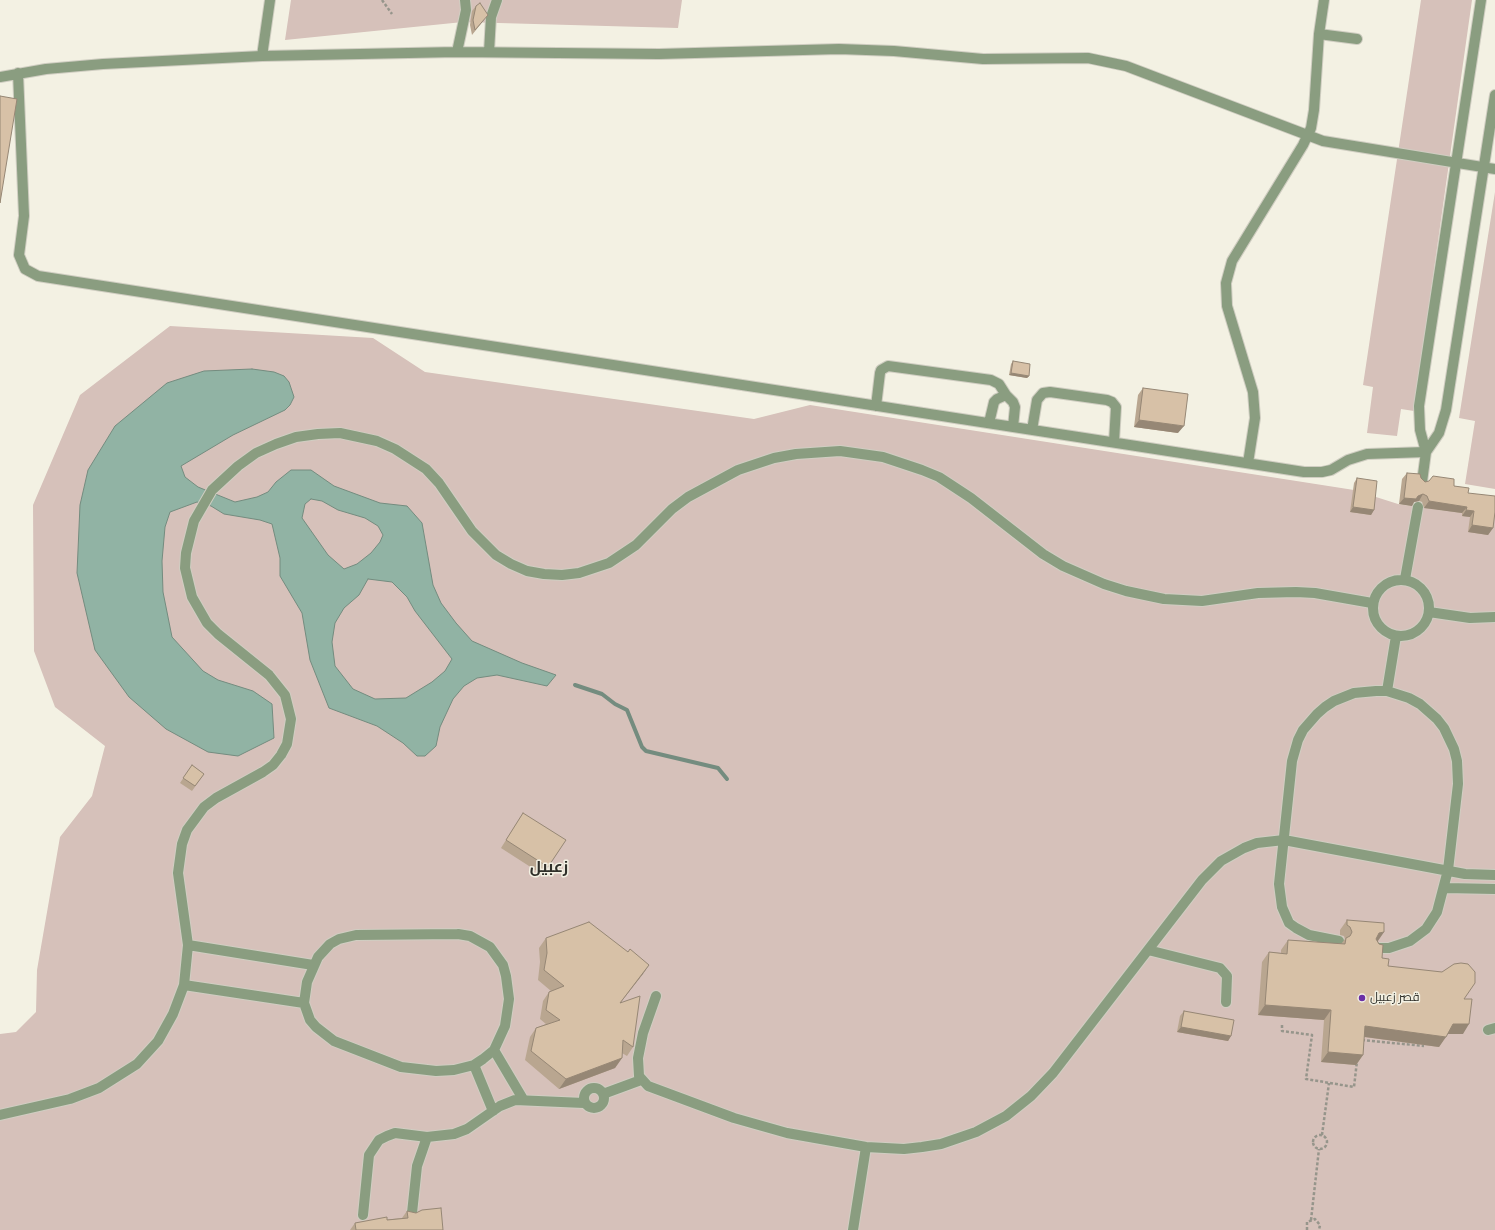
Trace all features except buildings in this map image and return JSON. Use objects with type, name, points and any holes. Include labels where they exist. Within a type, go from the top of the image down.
[{"type":"street","points":[[262,56],[270,0]]},
{"type":"street","points":[[457,52],[466,10],[465,0]]},
{"type":"street","points":[[489,52],[491,17],[497,0]]},
{"type":"street","points":[[1248,463],[1255,418],[1253,392],[1227,306],[1226,283],[1228,271],[1235,256],[1308,136],[1313,119],[1319,34],[1324,0]]},
{"type":"street","points":[[1422,482],[1426,452],[1420,430],[1419,406],[1481,0]]},
{"type":"street","points":[[1319,34],[1357,39]]},
{"type":"street","points":[[0,77],[18,73],[103,64],[262,56],[457,52],[659,54],[839,49],[894,51],[983,59],[1068,56],[1088,58],[1126,66],[1308,136],[1338,145],[1495,169]]},
{"type":"street","points":[[18,73],[24,216],[19,255],[25,269],[31,273],[1313,473],[1331,470],[1348,460],[1366,454],[1426,452]]},
{"type":"street","points":[[1426,452],[1439,433],[1446,410],[1495,95]]},
{"type":"street","points":[[876,406],[880,373],[881,370],[888,366],[991,380],[999,384],[1006,395],[1013,402],[1015,407],[1013,427]]},
{"type":"street","points":[[1032,430],[1037,400],[1043,393],[1050,392],[1107,400],[1112,402],[1116,407],[1114,442]]},
{"type":"street","points":[[989,423],[994,402],[1006,395]]},
{"type":"street","points":[[0,1115],[84,1094],[125,1073],[137,1064],[158,1041],[173,1014],[184,985],[188,945],[178,873],[182,844],[187,830],[204,807],[216,798],[263,772],[281,755],[287,744],[291,719],[285,695],[278,684],[269,675],[218,634],[198,611],[187,583],[185,561],[189,538],[202,505],[224,477],[256,453],[276,444],[296,437],[340,433],[377,441],[395,448],[426,469],[439,483],[472,531],[496,555],[527,571],[544,574],[562,575],[579,573],[609,563],[636,545],[682,501],[704,487],[738,470],[774,458],[796,454],[840,451],[883,457],[922,470],[939,478],[971,498],[1043,554],[1062,566],[1104,584],[1126,591],[1164,599],[1202,601],[1258,593],[1296,592],[1315,593],[1372,603]]},
{"type":"street","points":[[1405,579],[1418,507]]},
{"type":"street","points":[[1405,579],[1416,583],[1424,591],[1429,601],[1429,612],[1425,623],[1418,631],[1408,636],[1396,636],[1386,632],[1378,624],[1373,614],[1372,603],[1376,593],[1384,585],[1394,580],[1405,579]]},
{"type":"street","points":[[1429,612],[1470,618],[1495,617]]},
{"type":"street","points":[[1387,692],[1396,636]]},
{"type":"street","points":[[1339,941],[1309,935],[1290,923],[1286,918],[1280,896],[1292,761],[1298,740],[1303,730],[1317,714],[1334,701],[1354,693],[1376,690],[1409,698],[1429,711],[1444,728],[1454,749],[1457,760],[1458,784],[1448,870],[1445,888],[1437,912],[1426,929],[1410,941],[1400,945],[1376,948]]},
{"type":"street","points":[[656,996],[646,1020],[640,1045],[638,1071],[641,1080],[652,1088],[760,1126],[866,1147],[904,1149],[941,1144],[976,1132],[1013,1111],[1031,1096],[1048,1079],[1202,880],[1221,861],[1238,851],[1257,843],[1284,840],[1448,870],[1480,875],[1495,875]]},
{"type":"street","points":[[1445,888],[1495,889]]},
{"type":"street","points":[[458,934],[470,936],[480,940],[498,955],[503,965],[508,986],[509,999],[506,1019],[500,1038],[494,1050],[474,1065],[454,1070],[419,1070],[401,1067],[344,1046],[325,1034],[310,1020],[304,1003],[307,982],[313,965],[323,950],[330,944],[347,936],[356,935],[458,934]]},
{"type":"street","points":[[188,945],[313,965]]},
{"type":"street","points":[[1148,950],[1220,968],[1227,976],[1226,1002]]},
{"type":"street","points":[[184,985],[304,1003]]},
{"type":"street","points":[[494,1050],[523,1099]]},
{"type":"street","points":[[474,1065],[493,1111]]},
{"type":"street","points":[[363,1215],[367,1164],[373,1147],[379,1140],[395,1133],[440,1136],[467,1129],[507,1103],[523,1099],[584,1103],[583,1099],[586,1090],[595,1088],[603,1094],[641,1080]]},
{"type":"street","points":[[412,1213],[417,1166],[427,1136]]},
{"type":"street","points":[[853,1230],[866,1147]]},
{"type":"path","points":[[382,0],[392,14]]},
{"type":"path","points":[[1282,1025],[1282,1031],[1312,1035],[1306,1079],[1354,1087],[1358,1056]]},
{"type":"path","points":[[1359,1048],[1361,1040],[1424,1046]]},
{"type":"path","points":[[1322,1135],[1329,1083]]},
{"type":"path","points":[[1319,1149],[1313,1145],[1312,1142],[1315,1136],[1322,1135]]},
{"type":"path","points":[[1319,1149],[1325,1147],[1327,1144],[1325,1136],[1322,1135]]},
{"type":"path","points":[[1307,1230],[1306,1226],[1311,1220],[1311,1205],[1319,1149]]},
{"type":"path","points":[[1311,1220],[1318,1221],[1320,1225],[1319,1230]]},
{"type":"shaded area","points":[[291,0],[682,0],[678,28],[463,22],[285,40]]},
{"type":"shaded area","points":[[1421,0],[1472,0],[1414,411],[1401,409],[1397,436],[1367,433],[1373,387],[1363,385]]},
{"type":"shaded area","points":[[1495,192],[1495,489],[1465,484],[1475,421],[1459,418]]},
{"type":"shaded area","points":[[170,326],[373,338],[425,372],[754,419],[810,405],[1354,490],[1398,504],[1446,511],[1495,513],[1495,1230],[0,1230],[0,1034],[16,1032],[36,1012],[37,970],[60,837],[92,796],[105,746],[55,707],[34,651],[33,505],[80,395]]},
{"type":"shaded area","points":[[252,369],[274,372],[284,376],[289,382],[294,397],[290,405],[285,410],[233,435],[181,466],[185,477],[198,487],[235,502],[257,497],[268,492],[276,482],[291,470],[311,470],[334,486],[380,503],[407,506],[422,523],[433,585],[441,603],[456,623],[472,641],[522,663],[556,675],[547,686],[497,675],[477,678],[464,686],[453,699],[440,727],[436,746],[425,756],[417,756],[403,743],[377,726],[329,708],[310,660],[302,613],[280,576],[280,558],[272,524],[260,520],[224,514],[211,506],[197,502],[170,512],[165,527],[162,561],[163,592],[172,637],[203,671],[218,680],[253,691],[272,704],[274,738],[238,756],[208,752],[166,729],[129,697],[95,650],[77,573],[80,505],[88,470],[115,426],[167,383],[204,371]],"holes":[[[311,499],[322,501],[338,510],[365,518],[378,526],[383,535],[380,542],[371,553],[357,564],[344,569],[328,555],[302,518],[305,504]],[[368,579],[392,582],[407,597],[415,611],[452,659],[445,671],[432,682],[406,698],[375,699],[353,689],[335,666],[332,642],[335,623],[344,608],[359,595]]]},
{"type":"waterway","points":[[575,685],[602,694],[615,704],[627,710],[642,747],[646,751],[718,768],[727,779]]},
{"type":"place","name":"قصر زعبيل","points":[[1362,998]]},
{"type":"district","name":"زعبيل","points":[[549,868]]}]
